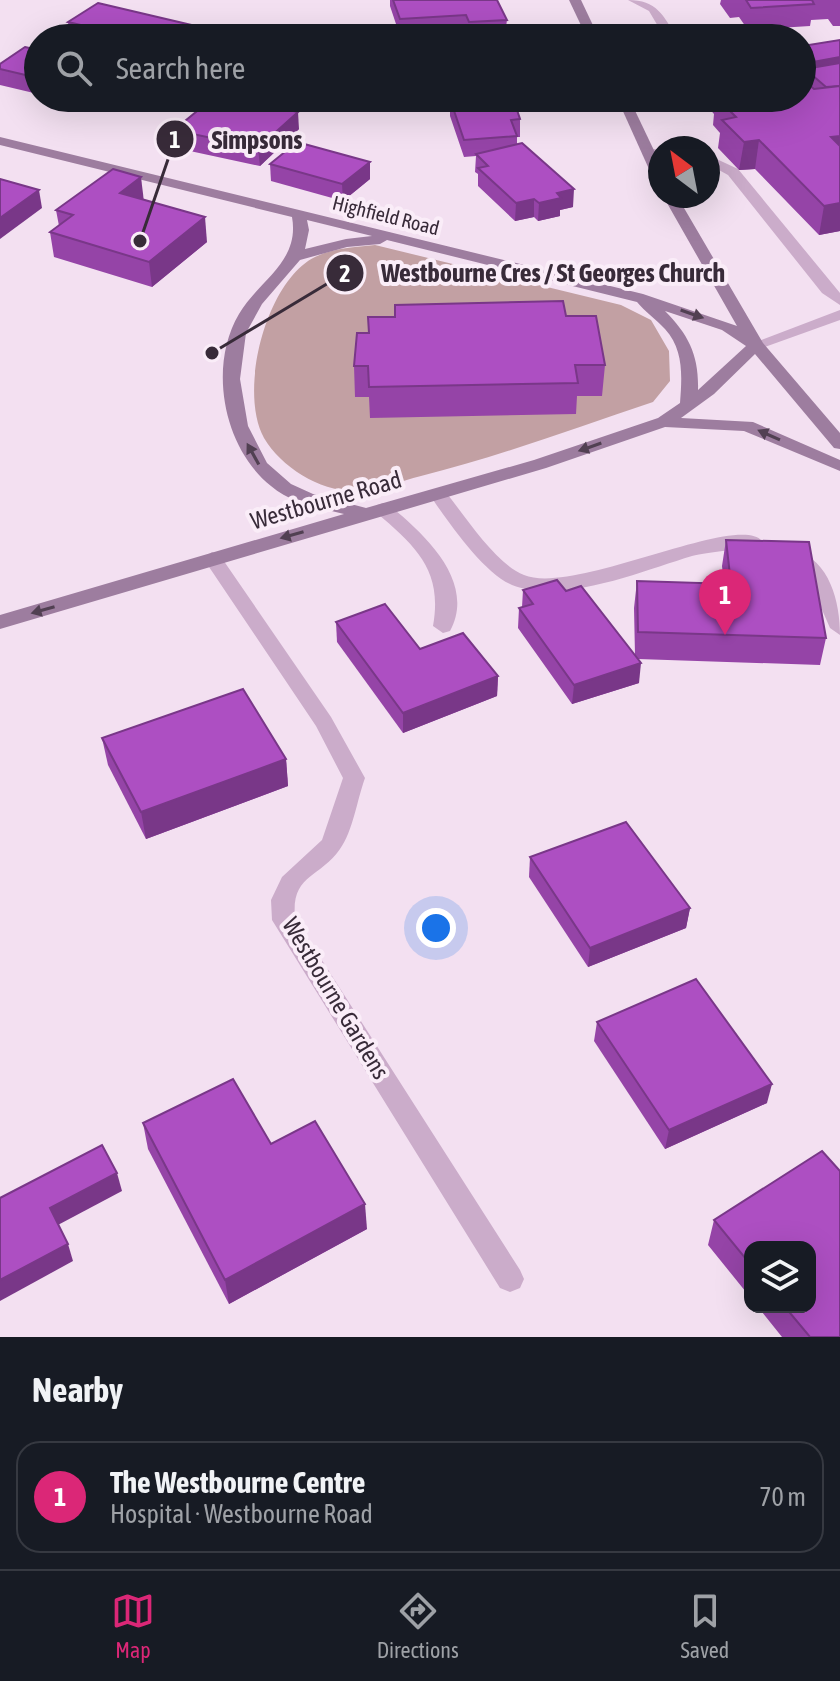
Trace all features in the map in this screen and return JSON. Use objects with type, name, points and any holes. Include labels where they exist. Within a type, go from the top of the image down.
[{"type":"main road","points":[[575,0],[586,24]]},
{"type":"main road","points":[[631,112],[648,142]]},
{"type":"main road","name":"Highfield Road","points":[[0,141],[638,297],[728,327],[756,345]]},
{"type":"main road","points":[[677,208],[756,345],[840,444]]},
{"type":"main road","points":[[298,213],[305,233],[297,256],[245,316],[232,360],[231,399],[253,459],[277,483],[313,499],[375,511]]},
{"type":"main road","points":[[297,256],[373,240],[406,242]]},
{"type":"main road","points":[[638,297],[670,323],[685,341],[691,375],[688,405]]},
{"type":"main road","points":[[664,422],[728,373],[756,345]]},
{"type":"main road","points":[[664,422],[747,426],[840,466]]},
{"type":"main road","name":"Westbourne Road","points":[[0,622],[540,464],[664,422]]},
{"type":"street","points":[[634,0],[654,9],[663,24]]},
{"type":"street","points":[[720,165],[733,172],[827,290],[840,300]]},
{"type":"street","points":[[756,345],[840,315]]},
{"type":"street","points":[[438,494],[501,569],[518,581],[536,584],[566,582],[644,565],[715,544],[753,541],[784,550],[814,570],[840,628]]},
{"type":"street","points":[[375,511],[431,553],[448,606],[443,626]]},
{"type":"street","name":"Westbourne Gardens","points":[[212,558],[324,722],[354,778],[331,845],[293,877],[282,900],[284,920],[510,1279]]},
{"type":"shaded area","points":[[375,245],[621,305],[651,320],[669,351],[670,381],[653,402],[538,441],[380,488],[342,490],[316,482],[291,468],[264,438],[257,418],[254,393],[261,339],[270,312],[298,270],[315,257],[329,252]]},
{"type":"building","points":[[393,0],[497,0],[507,20],[469,22],[466,15],[400,19]]},
{"type":"building","points":[[746,0],[812,0],[814,4],[751,8]]},
{"type":"building","points":[[98,3],[187,24],[76,24],[68,22]]},
{"type":"building","points":[[840,40],[840,57],[816,61],[816,44]]},
{"type":"building","points":[[24,48],[24,75],[0,69],[0,64]]},
{"type":"building","points":[[840,63],[840,86],[826,87],[816,78],[816,67]]},
{"type":"building","points":[[840,86],[840,136],[831,137],[840,146],[840,203],[824,206],[759,140],[744,142],[722,120],[736,117],[731,112],[816,112],[816,89]]},
{"type":"building","points":[[196,112],[298,112],[258,148],[174,130]]},
{"type":"building","points":[[454,112],[518,112],[520,119],[511,120],[517,136],[464,140]]},
{"type":"building","points":[[297,142],[370,162],[342,184],[270,164]]},
{"type":"building","points":[[522,143],[574,189],[557,193],[561,198],[539,203],[534,199],[516,203],[478,168],[488,166],[476,154]]},
{"type":"building","points":[[113,169],[141,177],[120,193],[205,217],[149,262],[50,232],[73,215],[56,210]]},
{"type":"building","points":[[0,179],[39,190],[0,218]]},
{"type":"building","points":[[563,301],[566,316],[596,316],[605,365],[575,365],[578,383],[369,387],[368,366],[354,366],[357,333],[369,333],[368,317],[395,317],[395,305]]},
{"type":"building","points":[[726,540],[809,542],[826,638],[638,632],[637,581],[731,584]]},
{"type":"building","points":[[557,580],[566,591],[581,586],[641,663],[574,685],[519,608],[533,604],[523,590]]},
{"type":"building","points":[[385,604],[420,649],[463,633],[498,676],[403,713],[336,622]]},
{"type":"building","points":[[243,689],[286,759],[141,812],[102,738]]},
{"type":"building","points":[[626,822],[690,908],[590,948],[530,857]]},
{"type":"building","points":[[696,979],[772,1084],[669,1130],[597,1022]]},
{"type":"building","points":[[233,1079],[271,1144],[315,1121],[365,1204],[225,1280],[143,1123]]},
{"type":"building","points":[[102,1145],[117,1173],[50,1208],[68,1244],[0,1280],[0,1198]]},
{"type":"building","points":[[822,1151],[840,1171],[840,1337],[810,1337],[790,1313],[816,1313],[816,1241],[744,1241],[744,1257],[714,1220]]},
{"type":"place","name":"Simpsons","points":[[140,241]]},
{"type":"place","name":"Westbourne Cres / St Georges Church","points":[[212,353]]},
{"type":"place","name":"The Westbourne Centre","points":[[725,635]]}]
